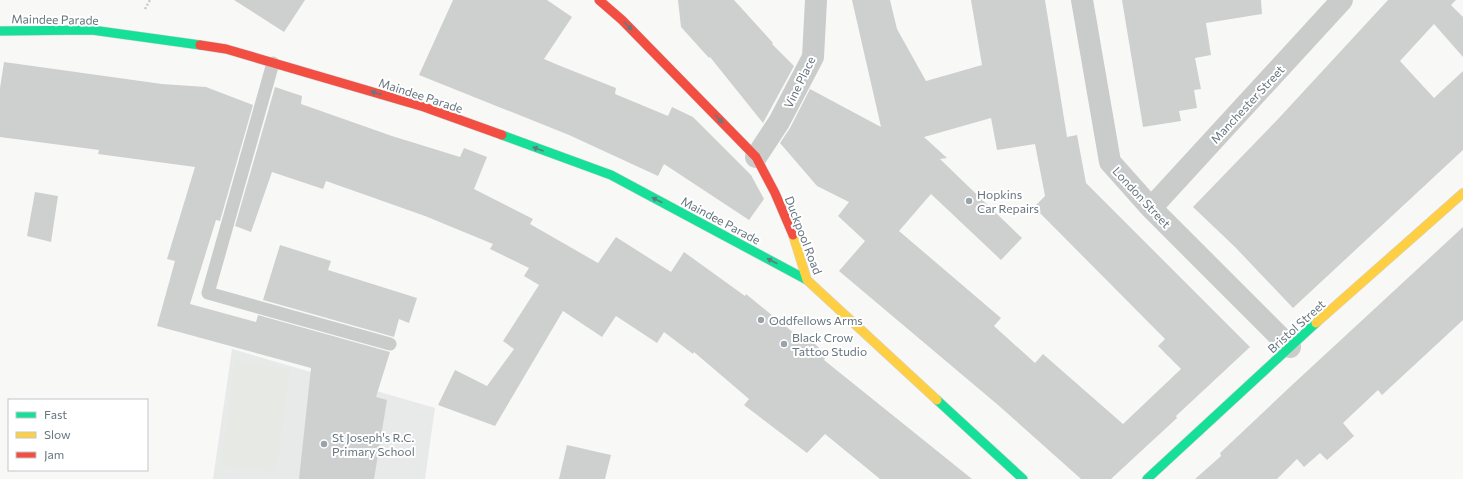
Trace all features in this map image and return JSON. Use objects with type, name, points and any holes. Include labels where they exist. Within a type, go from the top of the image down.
[{"type":"street","name":"Duckpool Road","points":[[599,0],[622,20],[756,157],[775,193],[796,242],[806,280],[1024,479]]},
{"type":"street","name":"Vine Place","points":[[756,157],[779,122],[813,57],[816,0]]},
{"type":"street","name":"London Street","points":[[1082,0],[1110,162],[1151,208],[1290,347]]},
{"type":"street","name":"Manchester Street","points":[[1151,208],[1342,0]]},
{"type":"street","name":"Maindee Parade","points":[[0,31],[92,30],[226,49],[424,108],[611,175],[806,280]]},
{"type":"street","name":"Bristol Street","points":[[1147,479],[1290,347],[1463,193]]},
{"type":"lane","points":[[273,63],[208,293],[390,344]]},
{"type":"shaded area","name":"St Joseph's R.C. Primary School","points":[[232,349],[435,408],[425,479],[213,479]]},
{"type":"shaded area","points":[[235,361],[290,369],[276,472],[221,465]]},
{"type":"building","points":[[234,0],[305,0],[284,32]]},
{"type":"building","points":[[453,0],[547,0],[572,17],[544,59],[616,88],[615,94],[668,116],[672,107],[693,117],[751,175],[764,199],[749,220],[664,164],[658,176],[569,135],[419,75]]},
{"type":"building","points":[[678,0],[734,0],[773,43],[772,44],[794,66],[763,123],[710,57],[709,58],[681,27]]},
{"type":"building","points":[[852,0],[890,0],[897,29],[926,81],[982,65],[971,0],[1045,0],[1067,137],[1077,135],[1086,183],[1250,347],[1176,416],[1177,418],[1111,479],[1081,479],[998,405],[839,271],[865,241],[838,216],[849,202],[817,186],[780,143],[790,128],[810,89],[881,127]],"holes":[[[991,118],[997,150],[1035,144],[1045,196],[1034,207],[1165,339],[1158,346],[1181,369],[1123,424],[1043,354],[1035,363],[994,326],[1001,318],[899,231],[931,194],[1001,260],[1022,238],[940,159],[947,158],[924,137]]]},
{"type":"building","points":[[1122,0],[1261,0],[1262,14],[1206,23],[1211,55],[1195,58],[1201,89],[1194,90],[1197,108],[1179,111],[1181,121],[1143,127]]},
{"type":"building","points":[[1388,0],[1456,0],[1451,5],[1463,17],[1463,57],[1434,24],[1400,61],[1434,98],[1463,71],[1463,150],[1293,308],[1235,247],[1193,207],[1279,118]]},
{"type":"building","points":[[4,62],[162,84],[206,87],[253,105],[220,221],[216,220],[190,304],[256,322],[258,315],[390,352],[376,397],[387,400],[374,479],[299,479],[311,368],[157,326],[175,261],[167,259],[195,167],[98,154],[99,150],[0,137],[0,88]]},
{"type":"building","points":[[275,87],[302,96],[301,104],[392,136],[460,157],[464,148],[487,157],[474,189],[533,219],[530,224],[598,263],[616,237],[671,272],[684,252],[745,296],[746,294],[800,338],[803,333],[827,355],[824,360],[972,479],[880,479],[825,434],[807,453],[744,405],[749,399],[694,352],[693,354],[664,332],[657,343],[616,316],[602,337],[563,311],[495,426],[438,405],[455,370],[487,386],[514,349],[503,341],[539,285],[524,276],[529,268],[490,249],[493,244],[425,216],[326,181],[323,189],[272,172],[251,232],[235,226]]},
{"type":"building","points":[[35,192],[58,196],[51,242],[27,236]]},
{"type":"building","points":[[1463,227],[1463,320],[1382,395],[1378,390],[1343,423],[1354,436],[1327,460],[1320,453],[1304,467],[1297,459],[1277,479],[1195,479],[1221,456],[1220,453],[1291,386]]},
{"type":"building","points":[[280,245],[331,261],[328,270],[417,298],[409,323],[399,319],[394,337],[263,300]]},
{"type":"building","points":[[567,445],[611,455],[605,479],[559,479]]},
{"type":"traffic: fast","points":[[0,31],[92,30],[200,45]]},
{"type":"traffic: fast","points":[[502,135],[611,175],[807,280]]},
{"type":"traffic: fast","points":[[1147,479],[1316,323]]},
{"type":"traffic: fast","points":[[937,400],[1023,479]]},
{"type":"traffic: slow","points":[[1316,323],[1463,193]]},
{"type":"traffic: slow","points":[[793,235],[807,280],[937,400]]},
{"type":"traffic: jam","points":[[599,0],[622,20],[756,157],[775,193],[793,235]]},
{"type":"traffic: jam","points":[[200,45],[226,49],[424,107],[502,135]]},
{"type":"place","name":"Hopkins Car Repairs","points":[[969,201]]},
{"type":"place","name":"Oddfellows Arms","points":[[761,320]]},
{"type":"place","name":"Black Crow Tattoo Studio","points":[[784,344]]},
{"type":"place","name":"St Joseph's R.C. Primary School","points":[[324,444]]}]
